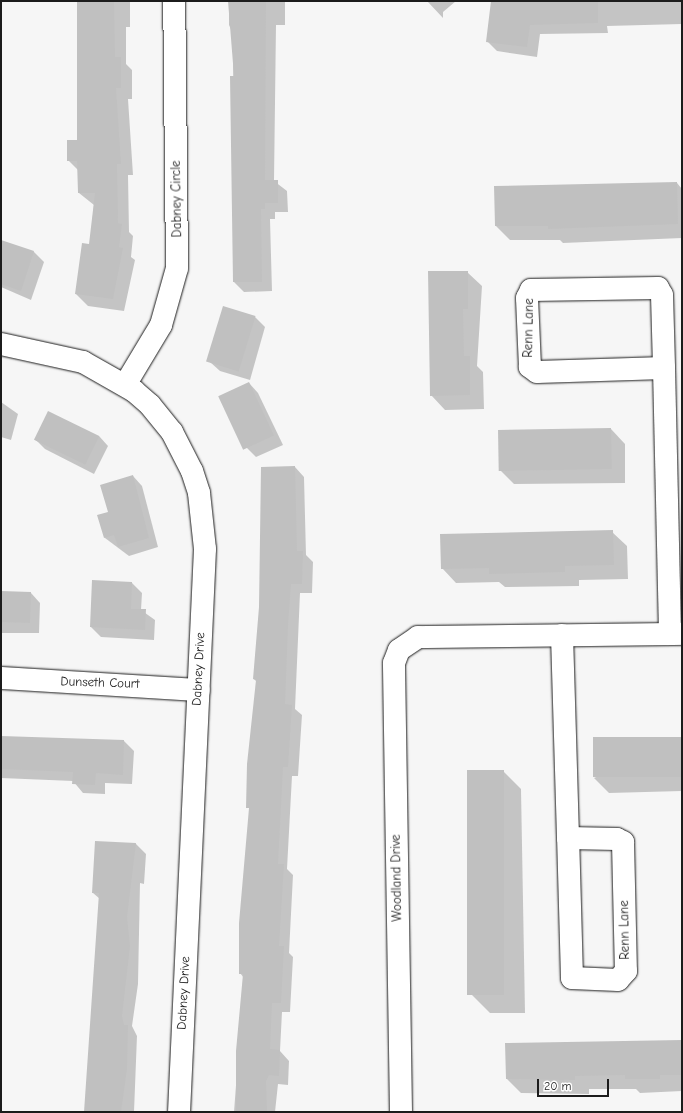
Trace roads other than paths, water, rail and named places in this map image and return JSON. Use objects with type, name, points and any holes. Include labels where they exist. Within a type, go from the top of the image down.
[{"type":"street","name":"Dabney Circle","points":[[125,385],[161,325],[177,268],[174,1]]},
{"type":"street","name":"Renn Lane","points":[[403,646],[418,638],[676,634],[662,295],[658,288],[535,289],[528,294],[528,363],[532,370],[664,368]]},
{"type":"street","name":"Dabney Drive","points":[[1,344],[65,356],[93,366],[125,385],[150,405],[172,432],[192,471],[199,493],[205,549],[179,1112]]},
{"type":"street","name":"Renn Lane","points":[[562,635],[572,978],[618,980],[626,971],[623,842],[616,839],[568,838]]},
{"type":"street","name":"Woodland Drive","points":[[401,1112],[394,663],[403,646]]},
{"type":"street","name":"Dunseth Court","points":[[1,678],[198,690]]}]
